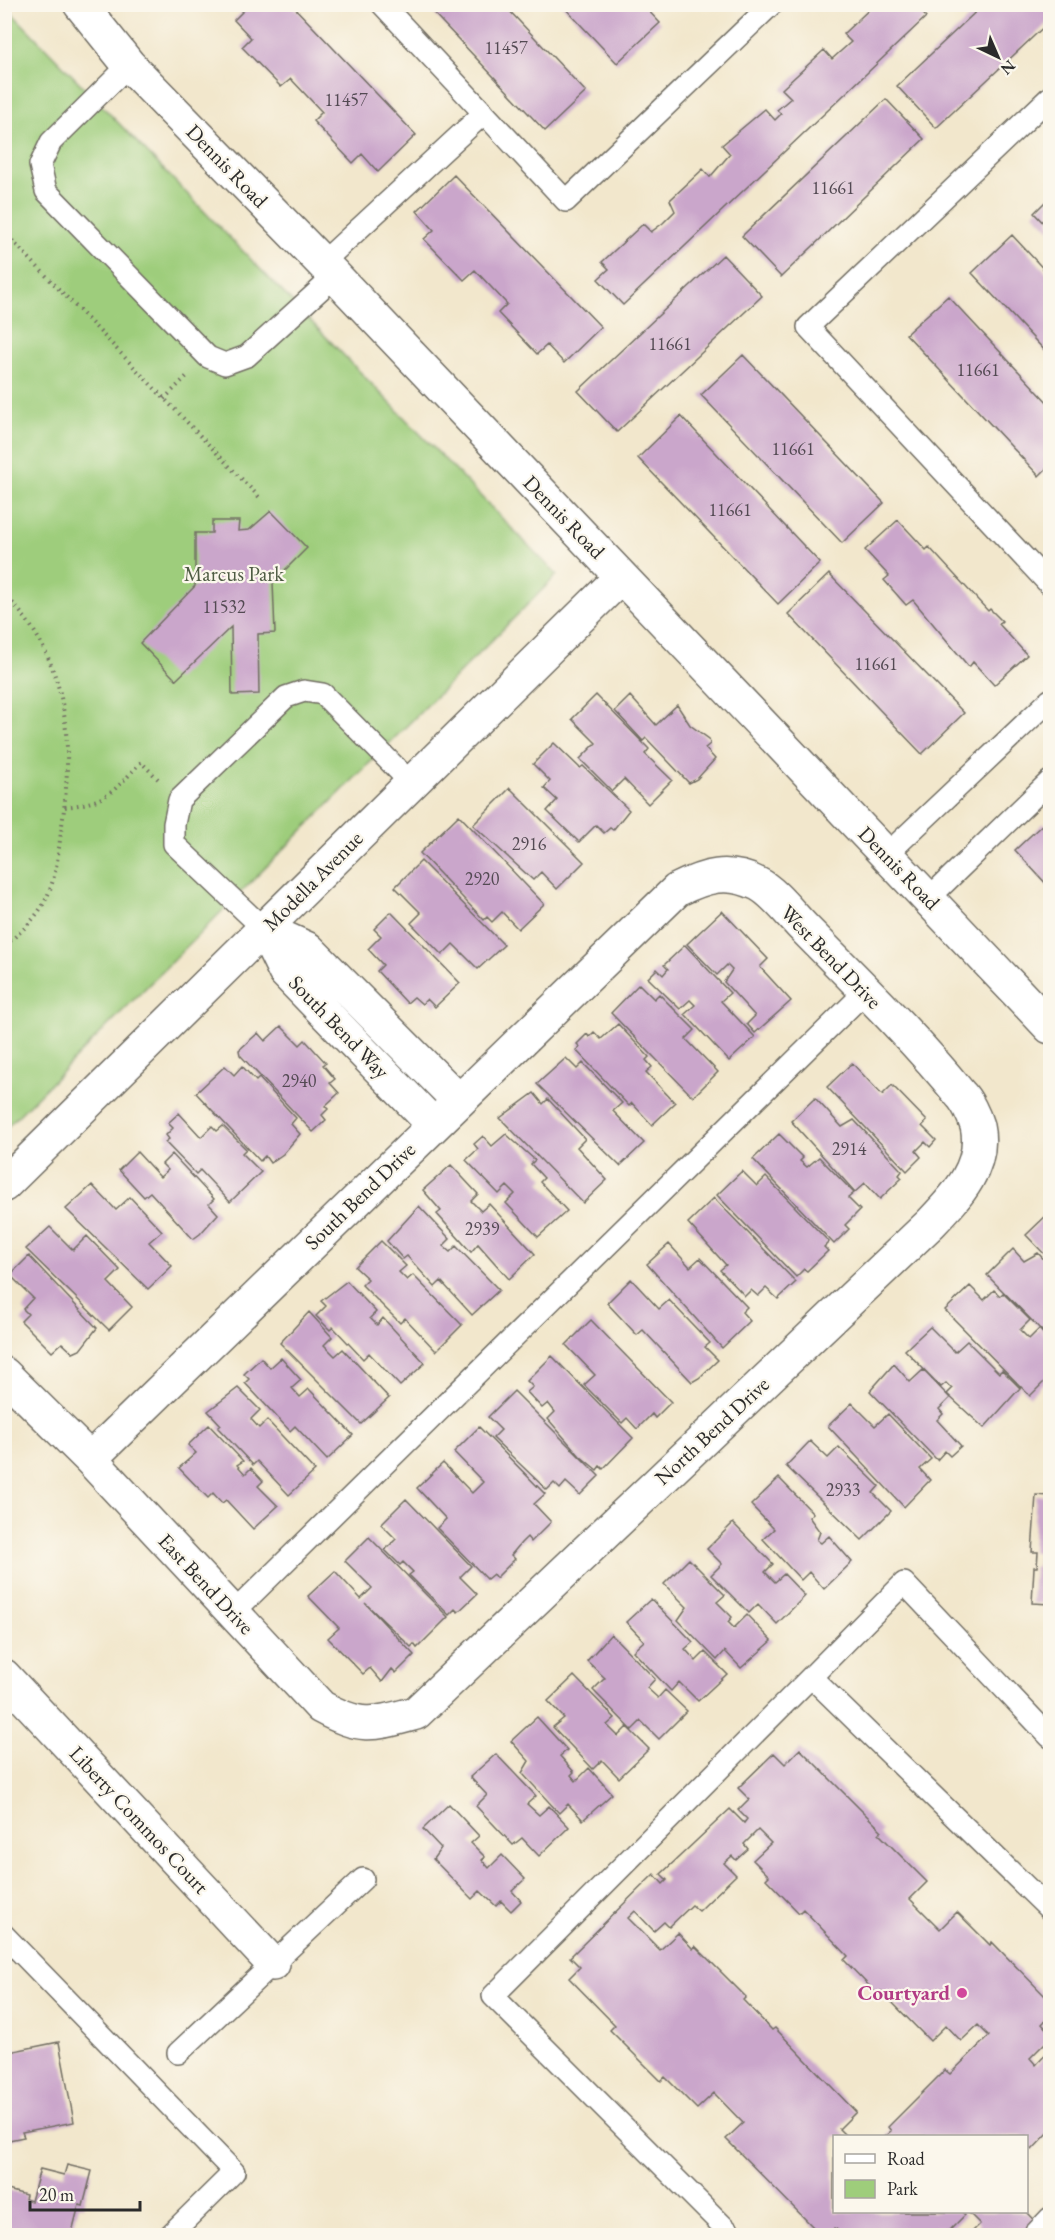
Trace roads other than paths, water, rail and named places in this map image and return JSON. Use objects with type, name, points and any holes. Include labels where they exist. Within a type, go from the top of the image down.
[{"type":"street","name":"Dennis Road","points":[[80,4],[129,65],[328,269],[1050,1027]]},
{"type":"street","name":"Modella Avenue","points":[[4,1185],[621,577]]},
{"type":"street","name":"West Bend Drive","points":[[631,935],[677,890],[700,878],[718,874],[735,875],[761,885],[866,991],[962,1096],[976,1126],[978,1155]]},
{"type":"street","name":"South Bend Way","points":[[264,929],[308,949],[458,1100]]},
{"type":"street","name":"South Bend Way","points":[[264,929],[285,972],[433,1125]]},
{"type":"street","name":"South Bend Drive","points":[[90,1459],[458,1100],[631,935]]},
{"type":"street","name":"North Bend Drive","points":[[433,1696],[930,1224],[964,1188],[978,1155]]},
{"type":"street","name":"East Bend Drive","points":[[4,1374],[90,1459],[321,1707],[349,1722],[376,1724],[416,1713],[433,1696]]},
{"type":"street","name":"Liberty Commos Court","points":[[4,1676],[273,1964]]},
{"type":"lane","points":[[382,4],[566,201],[772,4]]},
{"type":"lane","points":[[129,65],[51,142],[40,165],[46,191],[208,357],[225,363],[246,356],[328,269],[484,113]]},
{"type":"lane","points":[[1050,97],[808,327],[1050,585]]},
{"type":"lane","points":[[264,929],[174,844],[174,824],[179,800],[286,697],[304,691],[323,694],[411,783]]},
{"type":"lane","points":[[886,855],[1050,700]]},
{"type":"lane","points":[[928,899],[1050,781]]},
{"type":"lane","points":[[233,1613],[866,991]]},
{"type":"lane","points":[[733,2235],[493,1996],[904,1583],[1050,1737]]},
{"type":"lane","points":[[811,1677],[1050,1910]]},
{"type":"lane","points":[[178,2053],[363,1879]]},
{"type":"lane","points":[[4,1935],[234,2172],[169,2235]]},
{"type":"lane","points":[[1033,2235],[1050,2218]]},
{"type":"place","name":"Courtyard","points":[[962,1993]]},
{"type":"park label","name":"Marcus Park","points":[[234,574]]}]
